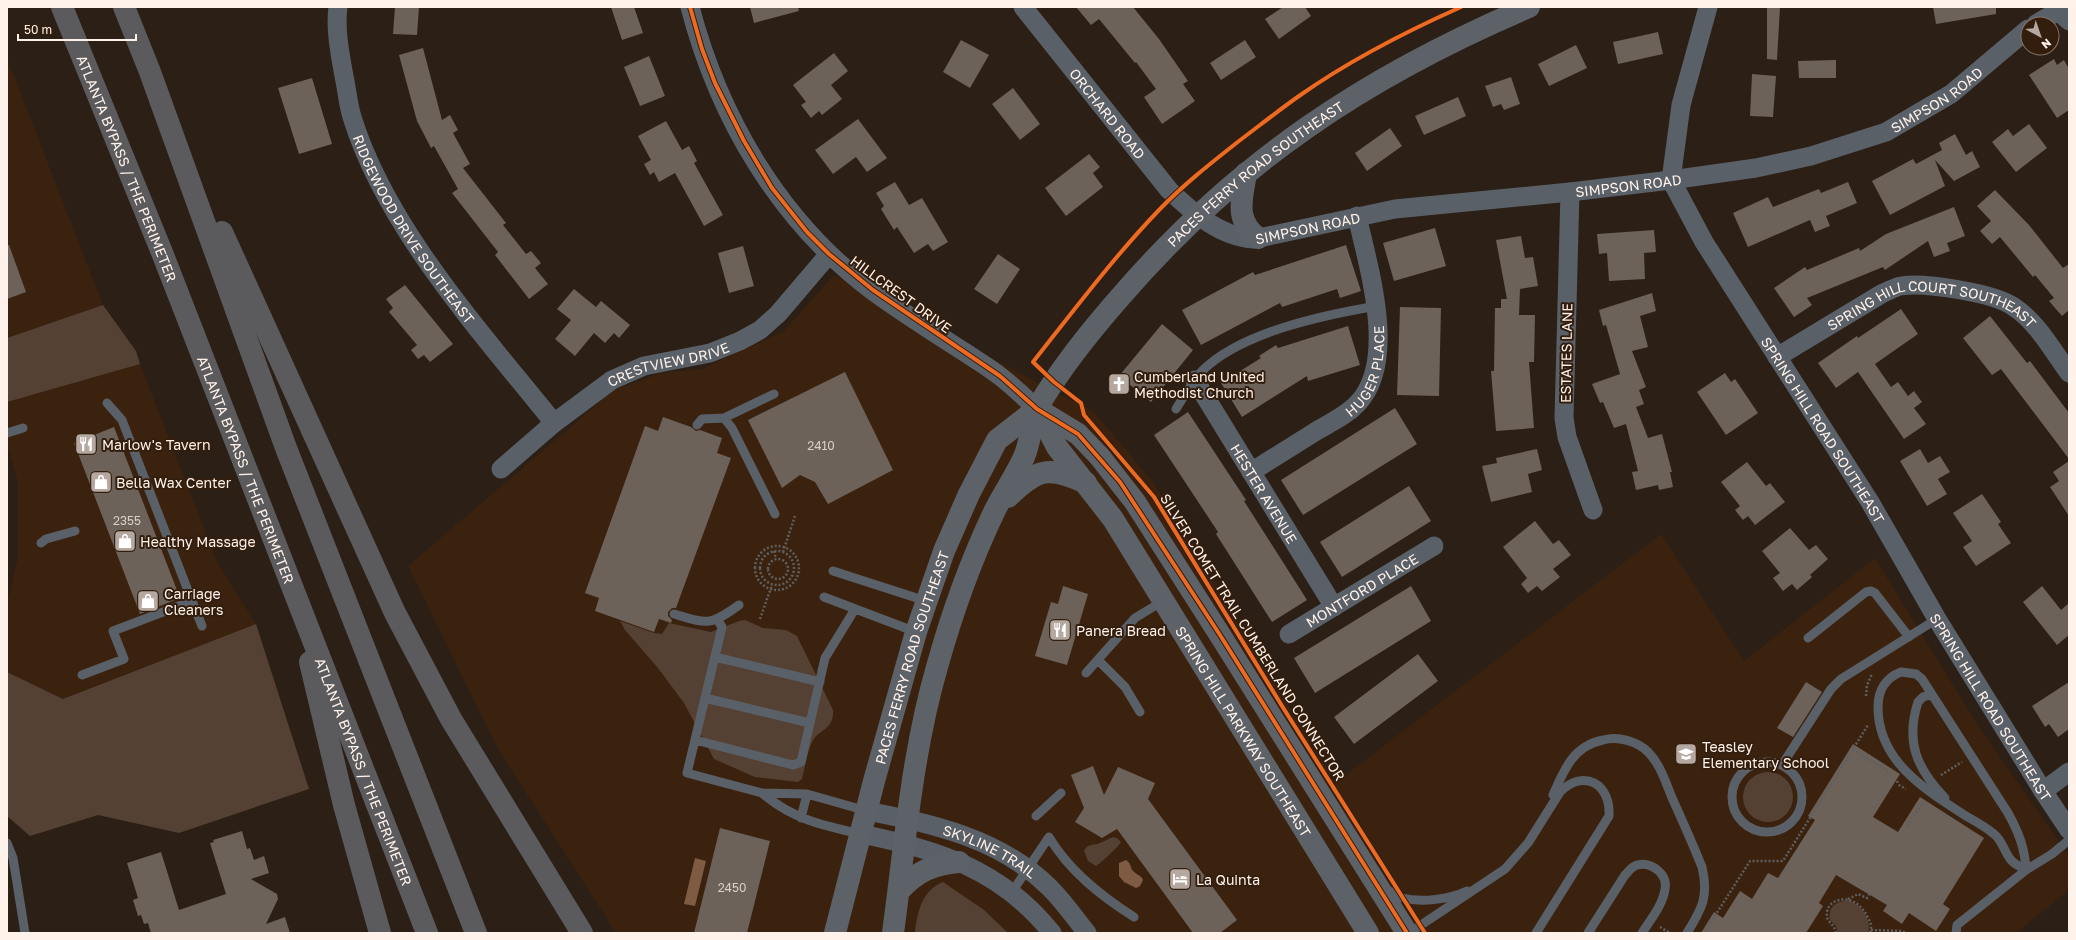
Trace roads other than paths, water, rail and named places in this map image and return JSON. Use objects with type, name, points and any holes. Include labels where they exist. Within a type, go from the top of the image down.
[{"type":"highway","name":"ATLANTA BYPASS / THE PERIMETER","points":[[62,7],[160,248],[427,933]]},
{"type":"highway","points":[[124,7],[150,72],[286,448],[476,933]]},
{"type":"highway","points":[[150,72],[395,614],[451,719],[582,933]]},
{"type":"highway","points":[[290,579],[344,806],[380,933]]},
{"type":"main road","name":"PACES FERRY ROAD SOUTHEAST","points":[[835,933],[867,810],[916,632],[926,601],[944,551],[969,494],[997,440],[1037,409],[1086,338],[1147,266],[1198,215],[1271,152],[1322,116],[1410,63],[1480,28],[1529,7]]},
{"type":"main road","points":[[1246,173],[1241,209],[1243,220],[1249,230],[1258,238]]},
{"type":"main road","name":"PACES FERRY ROAD SOUTHEAST","points":[[892,933],[920,741],[936,668],[957,604],[996,508],[1024,456],[1037,409]]},
{"type":"main road","points":[[1037,409],[1078,434],[1100,457],[1134,502],[1220,635],[1408,933]]},
{"type":"main road","name":"SPRING HILL PARKWAY SOUTHEAST","points":[[1037,409],[1057,446],[1113,519],[1368,933]]},
{"type":"main road","points":[[996,508],[1026,480],[1040,473],[1055,472],[1070,476],[1086,483]]},
{"type":"main road","points":[[899,891],[914,876],[924,870],[944,863],[959,862]]},
{"type":"street","name":"RIDGEWOOD DRIVE SOUTHEAST","points":[[338,7],[337,16],[342,66],[352,117],[373,171],[401,221],[443,284],[554,423]]},
{"type":"street","name":"HILLCREST DRIVE","points":[[690,7],[702,49],[715,83],[744,141],[772,188],[806,232],[829,254],[873,290],[1000,376],[1037,409]]},
{"type":"street","name":"ORCHARD ROAD","points":[[1022,7],[1160,180],[1198,215]]},
{"type":"street","points":[[1671,180],[1681,105],[1708,7]]},
{"type":"street","points":[[2050,16],[2058,11],[2069,21]]},
{"type":"street","name":"SIMPSON ROAD","points":[[1198,215],[1223,231],[1236,236],[1258,238],[1395,208],[1570,192],[1756,168],[1811,156],[1886,132],[1951,94],[2020,36]]},
{"type":"street","name":"SPRING HILL ROAD SOUTHEAST","points":[[1671,180],[1704,242],[1870,502],[1937,619],[2043,791],[2069,830]]},
{"type":"street","name":"ESTATES LANE","points":[[1570,192],[1564,418],[1567,437],[1593,510]]},
{"type":"street","name":"HUGER PLACE","points":[[1251,472],[1346,413],[1362,399],[1369,387],[1374,370],[1378,327],[1377,306],[1358,216]]},
{"type":"street","name":"CRESTVIEW DRIVE","points":[[501,469],[554,423],[612,380],[644,366],[710,353],[740,341],[760,330],[778,314],[829,254]]},
{"type":"street","name":"SPRING HILL COURT SOUTHEAST","points":[[1777,357],[1884,293],[1900,286],[1921,286],[1976,293],[2014,306],[2028,319],[2069,373]]},
{"type":"street","name":"HESTER AVENUE","points":[[1195,380],[1334,607]]},
{"type":"street","name":"MONTFORD PLACE","points":[[1289,634],[1434,546]]},
{"type":"street","points":[[2043,791],[2069,772]]},
{"type":"street","name":"SKYLINE TRAIL","points":[[867,810],[931,824],[971,837],[1002,852],[1027,868],[1050,888],[1087,933]]},
{"type":"street","name":"SKYLINE TRAIL","points":[[861,834],[905,843],[959,862],[992,878],[1028,905],[1052,933]]},
{"type":"lane","points":[[1176,409],[1195,380],[1212,362],[1226,353],[1271,332],[1306,321],[1377,306]]},
{"type":"lane","points":[[697,425],[702,419],[724,418],[774,394]]},
{"type":"lane","points":[[107,403],[122,420],[202,626]]},
{"type":"lane","points":[[724,418],[732,428],[775,514]]},
{"type":"lane","points":[[7,433],[23,428]]},
{"type":"lane","points":[[40,543],[46,539],[75,531]]},
{"type":"lane","points":[[833,571],[926,601]]},
{"type":"lane","points":[[1808,638],[1866,592],[1871,591],[1875,593],[1909,637]]},
{"type":"lane","points":[[824,597],[916,632]]},
{"type":"lane","points":[[1086,673],[1135,618],[1163,600]]},
{"type":"lane","points":[[82,676],[124,659],[113,631],[192,601]]},
{"type":"lane","points":[[674,614],[703,623],[717,619],[739,605]]},
{"type":"lane","points":[[695,740],[793,765],[800,762],[826,658],[855,609]]},
{"type":"lane","points":[[717,619],[722,627],[687,773],[762,793],[807,794],[867,810]]},
{"type":"lane","points":[[1782,765],[1831,689],[1841,679],[1937,619]]},
{"type":"lane","points":[[715,657],[820,682]]},
{"type":"lane","points":[[1098,660],[1125,687],[1140,712]]},
{"type":"lane","points":[[1901,672],[1916,674],[1922,679],[2015,825],[2025,854],[2026,870],[2011,860],[1996,835],[1929,792],[1898,763],[1889,752],[1879,723],[1878,699],[1882,689],[1894,675],[1901,672]]},
{"type":"lane","points":[[1933,697],[1929,695],[1923,696],[1918,702],[1912,744],[1914,754],[1923,770],[1937,790],[1954,808]]},
{"type":"lane","points":[[705,698],[810,723]]},
{"type":"lane","points":[[1544,817],[1565,768],[1574,754],[1598,740],[1620,739],[1640,746],[1660,768],[1702,867],[1706,880],[1704,901],[1701,911],[1687,933]]},
{"type":"lane","points":[[1768,762],[1782,765],[1789,769],[1797,778],[1801,788],[1802,800],[1799,811],[1793,820],[1784,827],[1773,831],[1762,831],[1751,828],[1742,820],[1734,805],[1734,788],[1738,778],[1746,769],[1756,764],[1768,762]]},
{"type":"lane","points":[[1408,933],[1490,880],[1516,857],[1560,792],[1567,785],[1576,781],[1585,780],[1601,787],[1610,804],[1609,816],[1603,828],[1536,933]]},
{"type":"lane","points":[[762,793],[777,806],[801,818],[861,834]]},
{"type":"lane","points":[[1036,816],[1061,793]]},
{"type":"lane","points":[[801,818],[807,794]]},
{"type":"lane","points":[[1012,892],[1049,837],[1060,857],[1098,892],[1134,917]]},
{"type":"lane","points":[[1956,933],[1957,925],[2026,870],[2052,854],[2069,840]]},
{"type":"lane","points":[[7,843],[13,858],[25,933]]},
{"type":"lane","points":[[1588,933],[1625,875],[1632,867],[1646,864],[1660,871],[1664,877],[1666,887],[1660,904],[1642,933]]},
{"type":"lane","points":[[1376,884],[1402,898],[1427,899],[1462,894],[1490,880]]},
{"type":"place","name":"Cumberland United Methodist Church","points":[[1119,384]]},
{"type":"place","name":"Marlow's Tavern","points":[[86,444]]},
{"type":"place","name":"Bella Wax Center","points":[[101,482]]},
{"type":"place","name":"Healthy Massage","points":[[125,541]]},
{"type":"place","name":"Carriage Cleaners","points":[[148,601]]},
{"type":"place","name":"Panera Bread","points":[[1060,630]]},
{"type":"place","name":"Teasley Elementary School","points":[[1686,754]]},
{"type":"place","name":"La Quinta","points":[[1180,879]]}]
